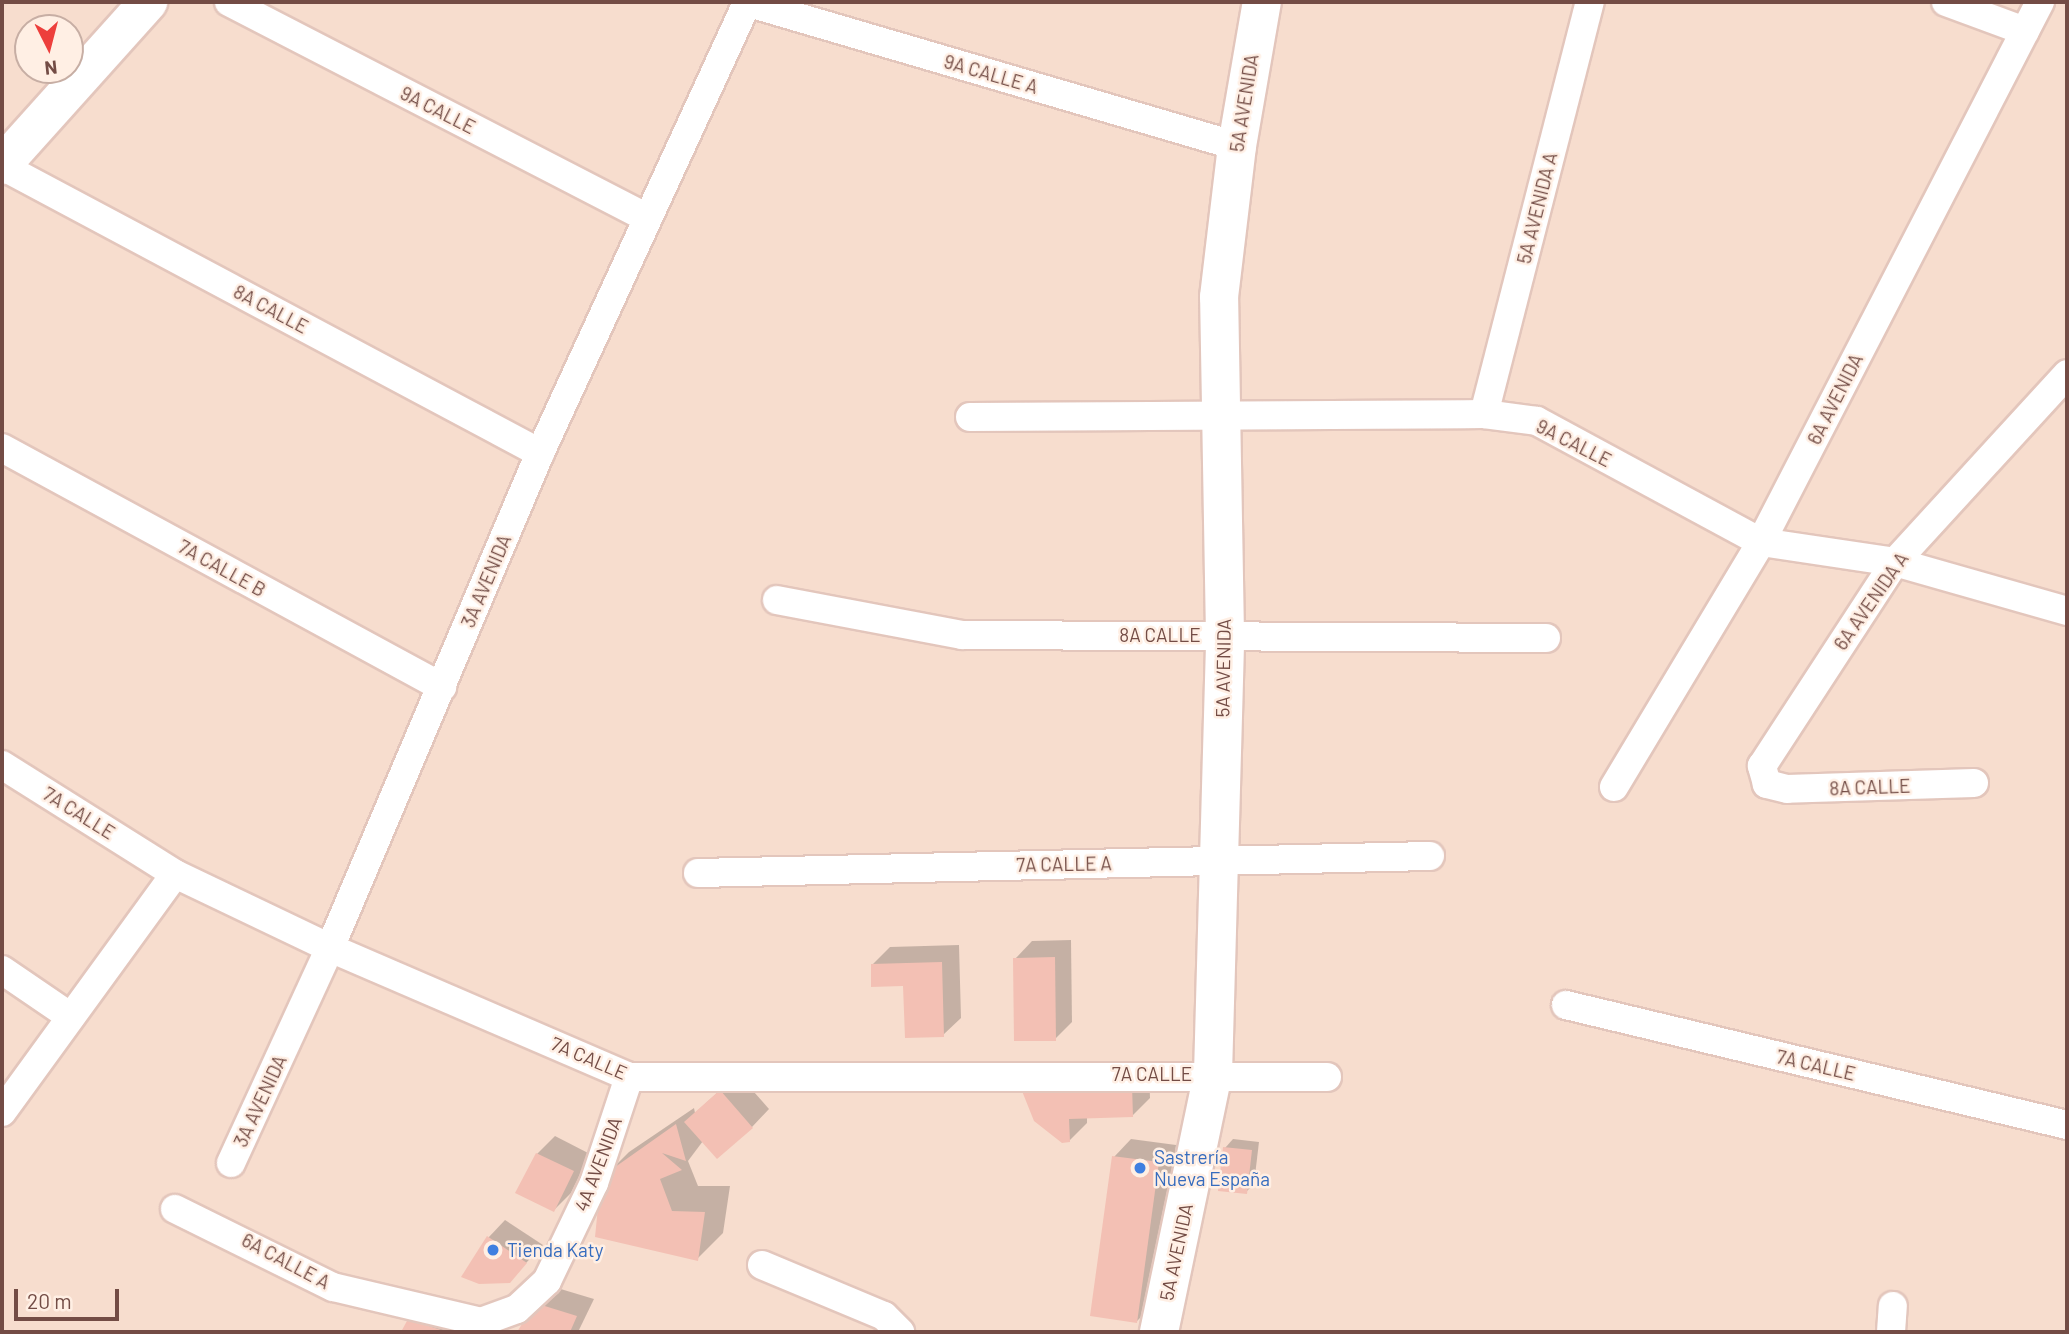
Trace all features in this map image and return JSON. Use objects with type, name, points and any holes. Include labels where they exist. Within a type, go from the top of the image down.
[{"type":"street","points":[[2,165],[148,2]]},
{"type":"street","name":"9A CALLE","points":[[229,2],[648,218]]},
{"type":"street","name":"3A AVENIDA","points":[[231,1163],[330,948],[540,453],[747,2]]},
{"type":"street","name":"9A CALLE A","points":[[747,2],[1237,146]]},
{"type":"street","name":"5A AVENIDA","points":[[1159,1332],[1213,1074],[1225,635],[1219,297],[1237,146],[1262,2]]},
{"type":"street","name":"5A AVENIDA A","points":[[1484,414],[1590,2]]},
{"type":"street","points":[[1946,2],[2025,31]]},
{"type":"street","name":"6A AVENIDA","points":[[1614,787],[1761,542],[2040,2]]},
{"type":"street","name":"8A CALLE","points":[[2,165],[540,453]]},
{"type":"street","name":"6A AVENIDA A","points":[[1767,784],[1762,766],[1895,562],[2067,374]]},
{"type":"street","name":"9A CALLE","points":[[970,417],[1484,414],[1538,421],[1761,542],[1895,562],[2067,611]]},
{"type":"street","name":"7A CALLE B","points":[[2,448],[442,687]]},
{"type":"street","name":"8A CALLE","points":[[778,600],[962,635],[1546,638]]},
{"type":"street","name":"7A CALLE","points":[[2,765],[175,874],[330,948],[629,1077],[1213,1074],[1327,1077]]},
{"type":"street","name":"8A CALLE","points":[[1767,784],[1787,789],[1974,783]]},
{"type":"street","name":"7A CALLE A","points":[[698,873],[1430,856]]},
{"type":"street","points":[[2,1112],[175,874]]},
{"type":"street","points":[[2,970],[71,1017]]},
{"type":"street","name":"7A CALLE","points":[[1566,1005],[2067,1125]]},
{"type":"street","name":"4A AVENIDA","points":[[479,1327],[517,1309],[548,1281],[594,1183],[629,1077]]},
{"type":"street","name":"6A CALLE A","points":[[175,1209],[333,1287],[479,1327]]},
{"type":"street","points":[[762,1265],[884,1316],[900,1332]]},
{"type":"shaded area","points":[[2,2],[2067,2],[2067,1332],[2,1332]]},
{"type":"building","points":[[1055,957],[1056,1041],[1014,1041],[1013,958]]},
{"type":"building","points":[[942,962],[944,1037],[905,1038],[903,986],[871,987],[871,964]]},
{"type":"building","points":[[1132,1085],[1133,1117],[1069,1119],[1070,1142],[1062,1143],[1034,1121],[1020,1086]]},
{"type":"building","points":[[720,1090],[753,1128],[717,1159],[684,1122]]},
{"type":"building","points":[[676,1124],[686,1161],[662,1153],[682,1170],[660,1179],[672,1211],[705,1212],[698,1261],[595,1237],[601,1177]]},
{"type":"building","points":[[1223,1147],[1252,1150],[1247,1194],[1218,1191]]},
{"type":"building","points":[[536,1153],[574,1171],[554,1212],[515,1193]]},
{"type":"building","points":[[1112,1156],[1159,1162],[1137,1323],[1090,1316]]},
{"type":"building","name":"Tienda Katy","points":[[487,1236],[527,1263],[510,1283],[479,1284],[461,1277]]},
{"type":"building","points":[[535,1303],[577,1316],[570,1332],[517,1332]]},
{"type":"building","points":[[408,1319],[447,1332],[401,1332]]},
{"type":"place","name":"Sastrería Nueva España","points":[[1140,1168]]},
{"type":"place","name":"Tienda Katy","points":[[493,1250]]}]
